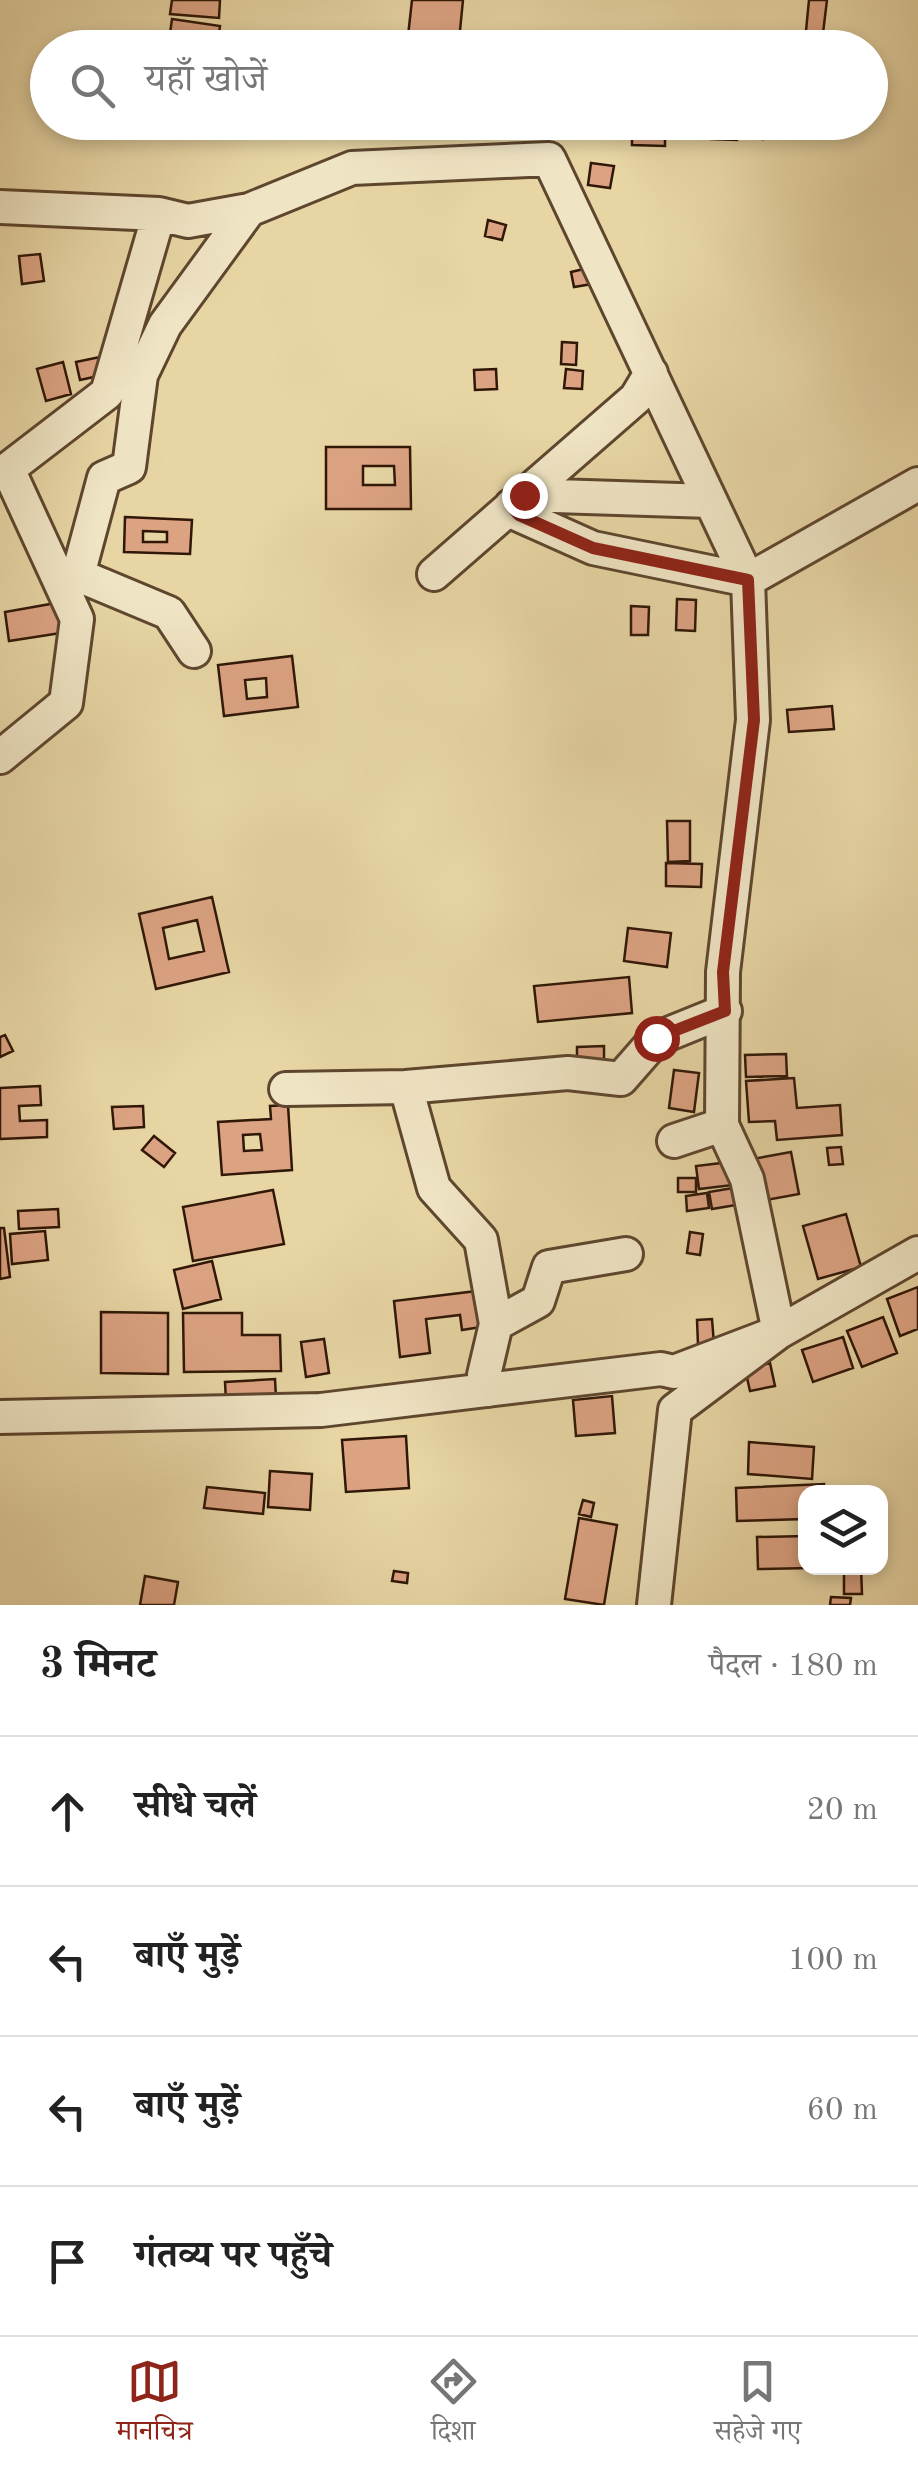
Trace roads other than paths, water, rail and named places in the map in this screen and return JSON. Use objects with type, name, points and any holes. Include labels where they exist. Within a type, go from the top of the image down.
[{"type":"street","points":[[0,207],[159,214],[188,221],[250,210],[352,168],[549,158],[748,580],[754,720],[723,972],[722,1125],[747,1179],[780,1332]]},
{"type":"street","points":[[194,651],[169,613],[78,575],[88,523],[104,478],[129,466],[141,376],[165,325],[250,210]]},
{"type":"street","points":[[0,757],[66,702],[77,619],[8,470],[107,394],[159,214]]},
{"type":"street","points":[[434,574],[636,398],[650,374]]},
{"type":"street","points":[[518,501],[519,515],[593,548],[748,580],[918,484]]},
{"type":"street","points":[[518,501],[710,501]]},
{"type":"street","points":[[286,1089],[406,1088],[568,1073],[621,1079],[656,1038],[725,1011]]},
{"type":"street","points":[[406,1088],[434,1188],[481,1240],[496,1324],[484,1376],[488,1390]]},
{"type":"street","points":[[674,1140],[722,1125]]},
{"type":"street","points":[[496,1324],[538,1301],[549,1267],[626,1254]]},
{"type":"street","points":[[654,1605],[675,1410],[780,1332],[918,1254]]},
{"type":"street","points":[[0,1417],[322,1410],[661,1369],[674,1372],[780,1332]]}]
